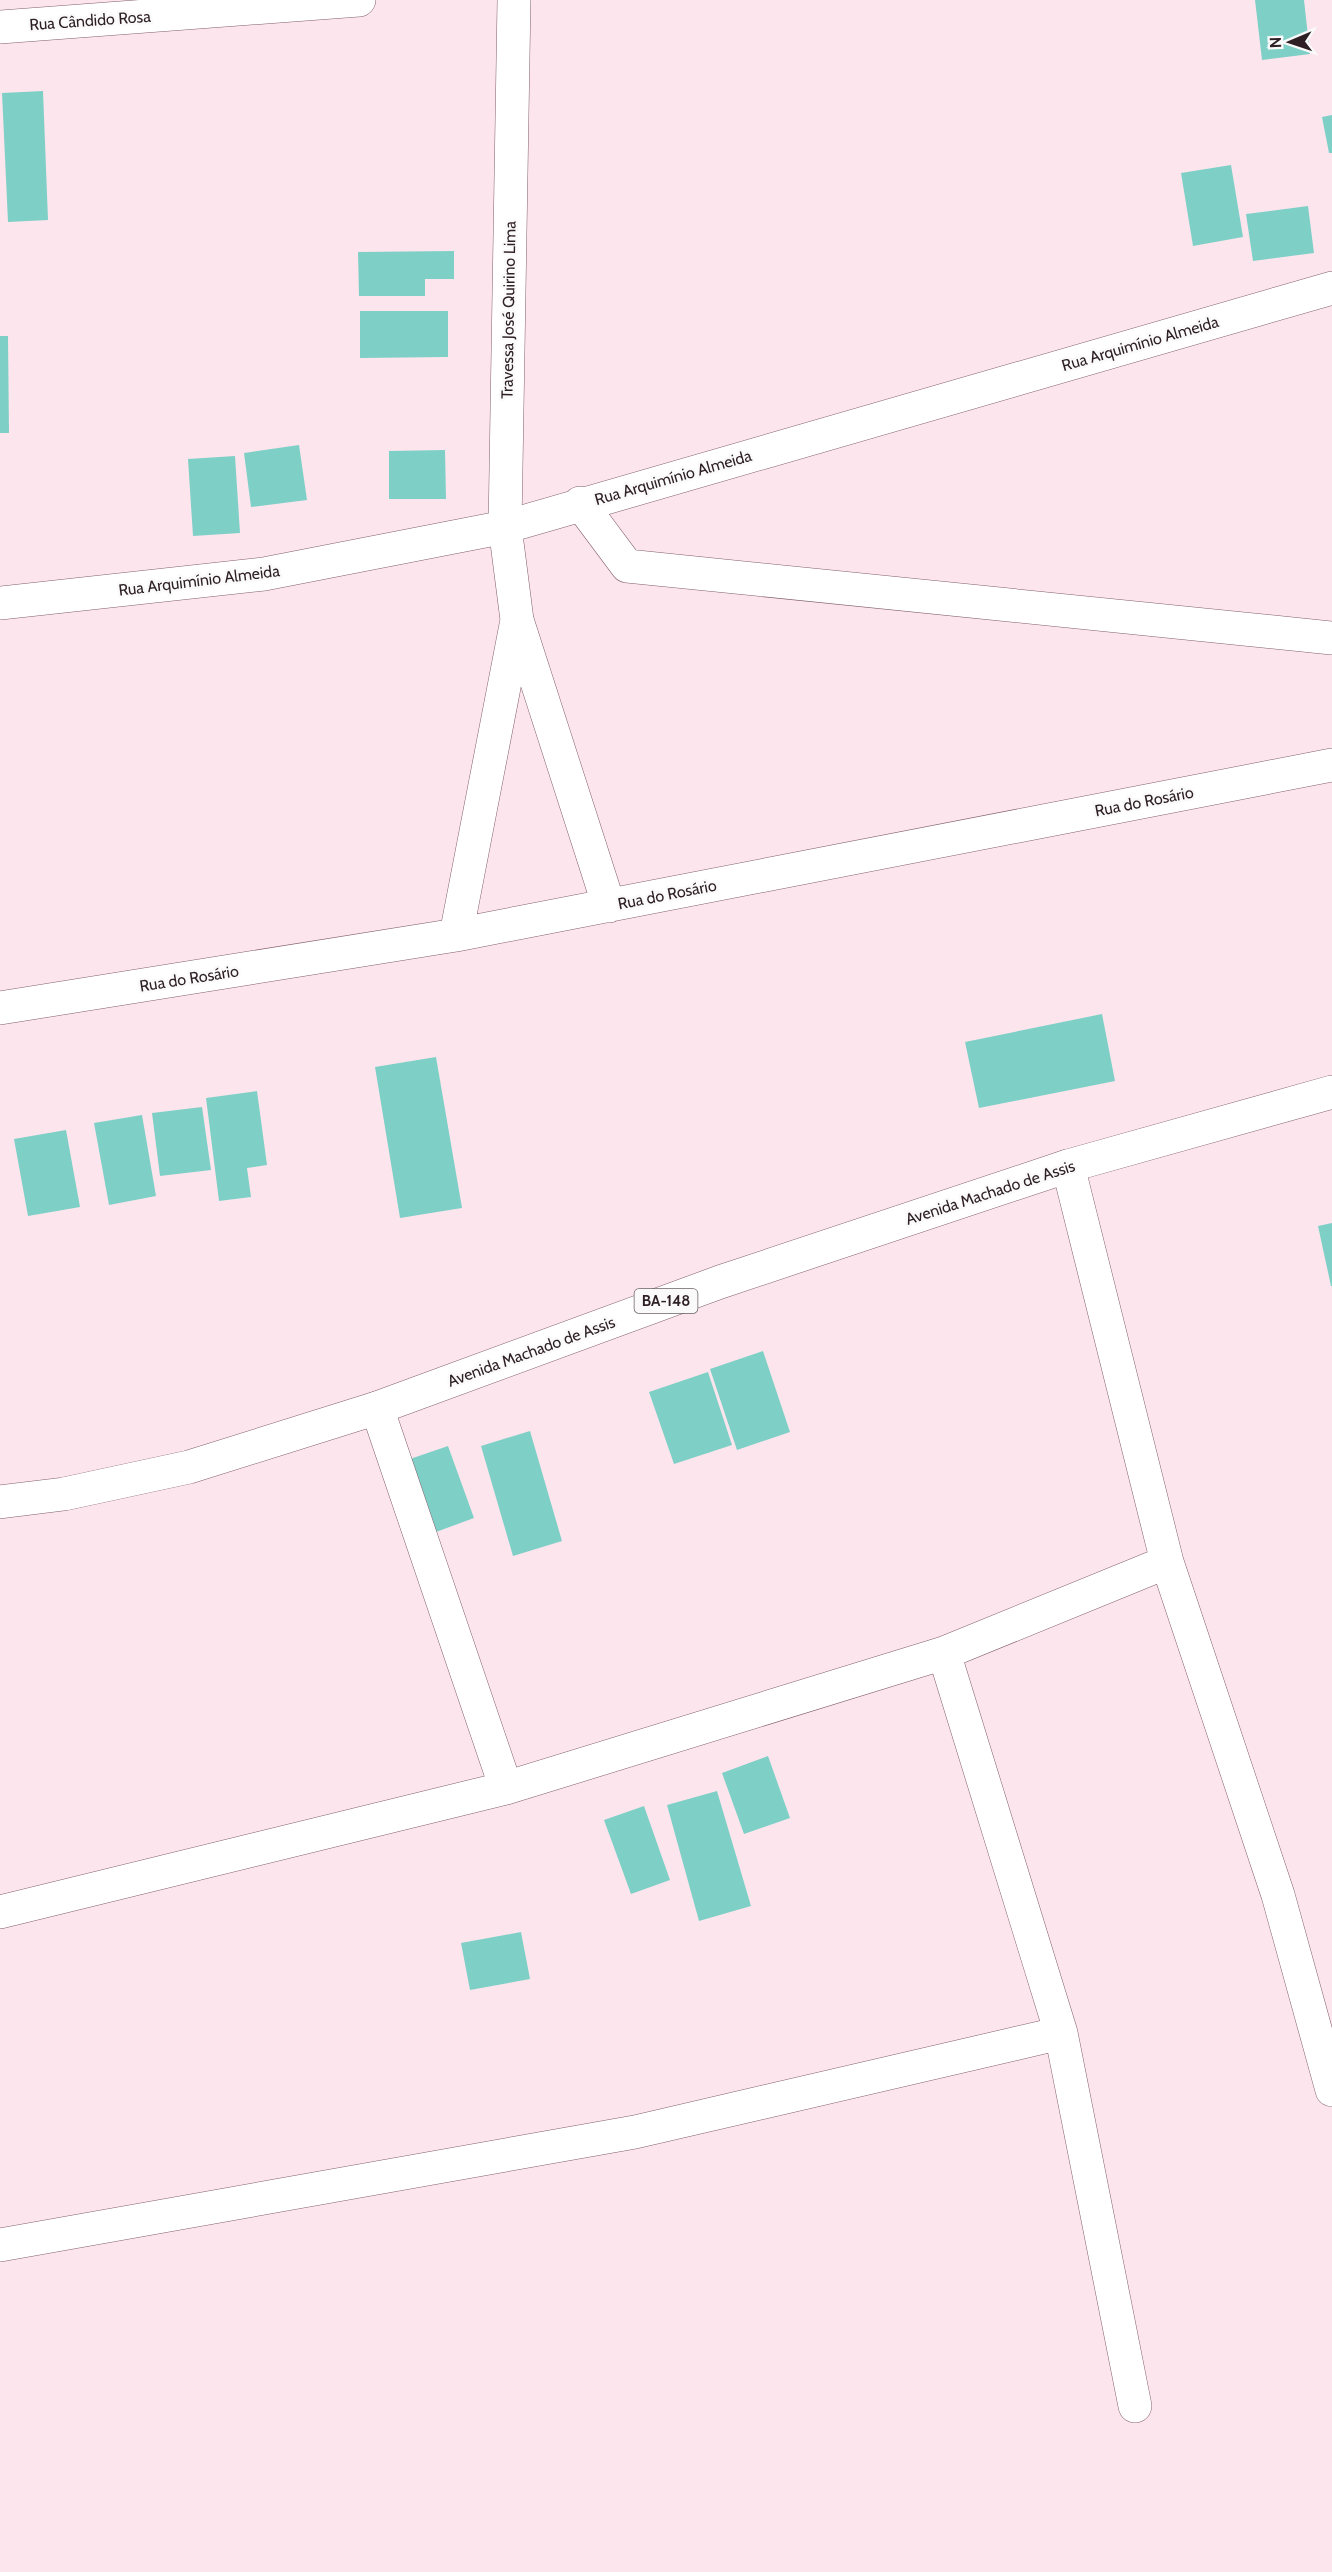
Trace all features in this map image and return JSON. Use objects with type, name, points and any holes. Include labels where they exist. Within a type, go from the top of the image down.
[{"type":"street","name":"Rua Cândido Rosa","points":[[0,27],[359,0]]},
{"type":"street","name":"Travessa José Quirino Lima","points":[[514,0],[505,527],[517,620]]},
{"type":"street","name":"Rua Arquimínio Almeida","points":[[0,603],[264,574],[505,527],[1332,288]]},
{"type":"street","points":[[580,504],[627,566],[1332,638]]},
{"type":"street","points":[[517,620],[609,906]]},
{"type":"street","points":[[456,935],[517,620]]},
{"type":"street","name":"Rua do Rosário","points":[[0,1008],[456,935],[1332,765]]},
{"type":"street","name":"Avenida Machado de Assis","points":[[0,1502],[64,1494],[189,1467],[376,1408],[720,1282],[1068,1166],[1332,1092]]},
{"type":"street","points":[[1068,1166],[1167,1562],[1278,1895],[1332,2090]]},
{"type":"street","points":[[376,1408],[506,1788]]},
{"type":"street","points":[[0,1912],[506,1788],[944,1653],[1167,1562]]},
{"type":"street","points":[[944,1653],[1060,2033],[1135,2406]]},
{"type":"street","points":[[0,2245],[635,2132],[1060,2033]]},
{"type":"building","points":[[1255,0],[1304,0],[1310,54],[1262,60]]},
{"type":"building","points":[[43,91],[48,220],[8,222],[2,93]]},
{"type":"building","points":[[1332,115],[1332,153],[1329,153],[1322,117]]},
{"type":"building","points":[[1231,165],[1243,237],[1193,246],[1181,173]]},
{"type":"building","points":[[1308,206],[1314,253],[1253,261],[1246,214]]},
{"type":"building","points":[[454,251],[454,279],[425,279],[425,296],[359,296],[358,252]]},
{"type":"building","points":[[360,311],[448,311],[448,357],[360,358]]},
{"type":"building","points":[[0,336],[8,336],[9,433],[0,433]]},
{"type":"building","points":[[299,445],[307,500],[251,507],[244,453]]},
{"type":"building","points":[[445,450],[446,499],[389,499],[389,451]]},
{"type":"building","points":[[235,456],[240,533],[193,536],[188,459]]},
{"type":"building","points":[[1102,1014],[1115,1081],[979,1108],[965,1042]]},
{"type":"building","points":[[436,1057],[462,1208],[400,1218],[375,1067]]},
{"type":"building","points":[[257,1091],[267,1165],[247,1168],[251,1197],[219,1201],[206,1098]]},
{"type":"building","points":[[202,1107],[211,1170],[160,1176],[152,1113]]},
{"type":"building","points":[[142,1115],[156,1196],[109,1205],[94,1123]]},
{"type":"building","points":[[66,1130],[80,1207],[28,1216],[14,1139]]},
{"type":"building","points":[[1332,1223],[1332,1286],[1331,1286],[1318,1226]]},
{"type":"building","points":[[763,1351],[790,1432],[737,1450],[710,1369]]},
{"type":"building","points":[[708,1372],[732,1445],[674,1464],[649,1392]]},
{"type":"building","points":[[530,1431],[562,1541],[513,1556],[481,1446]]},
{"type":"building","points":[[448,1446],[474,1518],[436,1532],[410,1459]]},
{"type":"building","points":[[768,1756],[790,1818],[744,1834],[722,1773]]},
{"type":"building","points":[[717,1791],[751,1906],[699,1921],[667,1805]]},
{"type":"building","points":[[644,1806],[670,1880],[631,1894],[604,1820]]},
{"type":"building","points":[[521,1932],[530,1979],[470,1990],[461,1943]]}]
